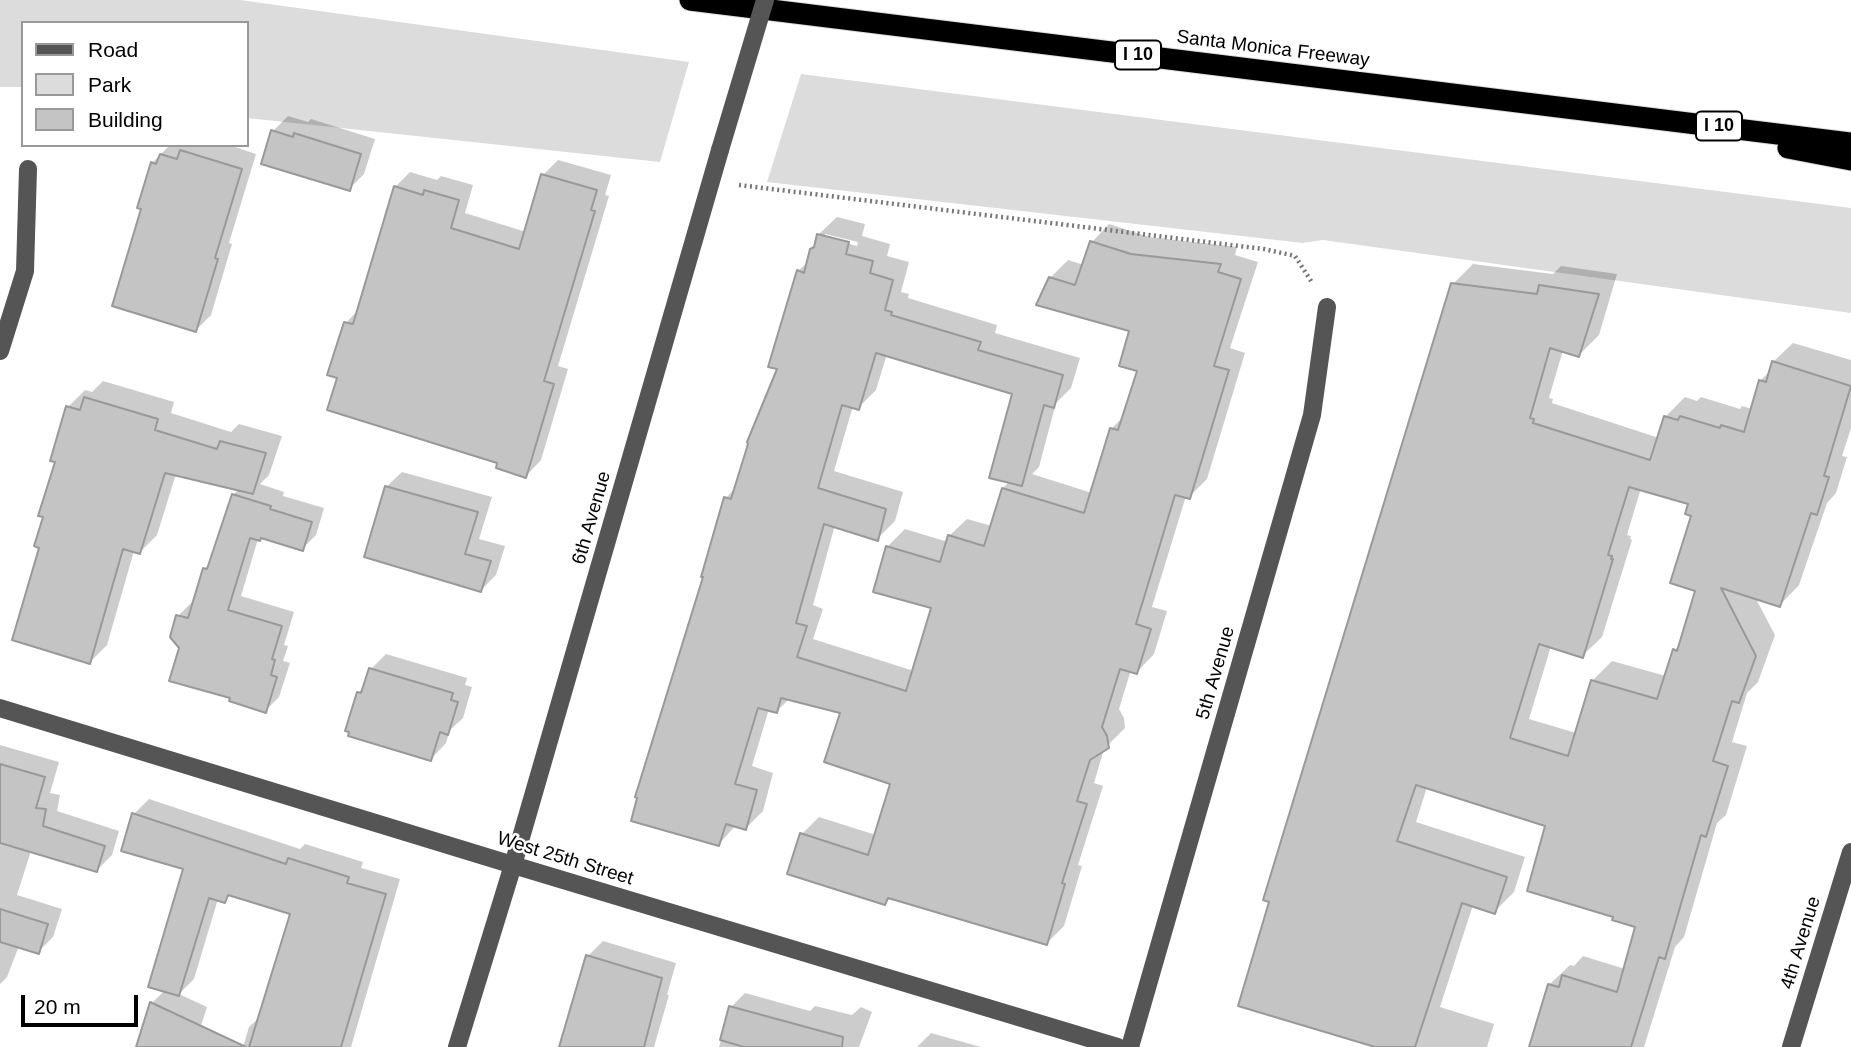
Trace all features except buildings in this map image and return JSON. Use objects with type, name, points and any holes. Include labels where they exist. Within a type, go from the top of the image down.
[{"type":"highway","name":"Santa Monica Freeway","points":[[690,0],[1851,143]]},
{"type":"highway","points":[[1587,110],[1851,160]]},
{"type":"street","name":"6th Avenue","points":[[457,1047],[513,865],[765,0]]},
{"type":"street","points":[[0,351],[24,271],[28,169]]},
{"type":"street","name":"5th Avenue","points":[[1130,1047],[1312,415],[1328,307]]},
{"type":"street","name":"West 25th Street","points":[[0,708],[1118,1047]]},
{"type":"street","name":"4th Avenue","points":[[1791,1047],[1851,852]]},
{"type":"path","points":[[711,181],[1264,249],[1295,256],[1328,307]]},
{"type":"green space","points":[[0,0],[240,0],[689,62],[660,162],[248,118],[248,21],[21,21],[21,87],[0,87]]},
{"type":"green space","points":[[801,74],[1851,208],[1851,313],[1323,240],[1303,243],[767,182]]}]
